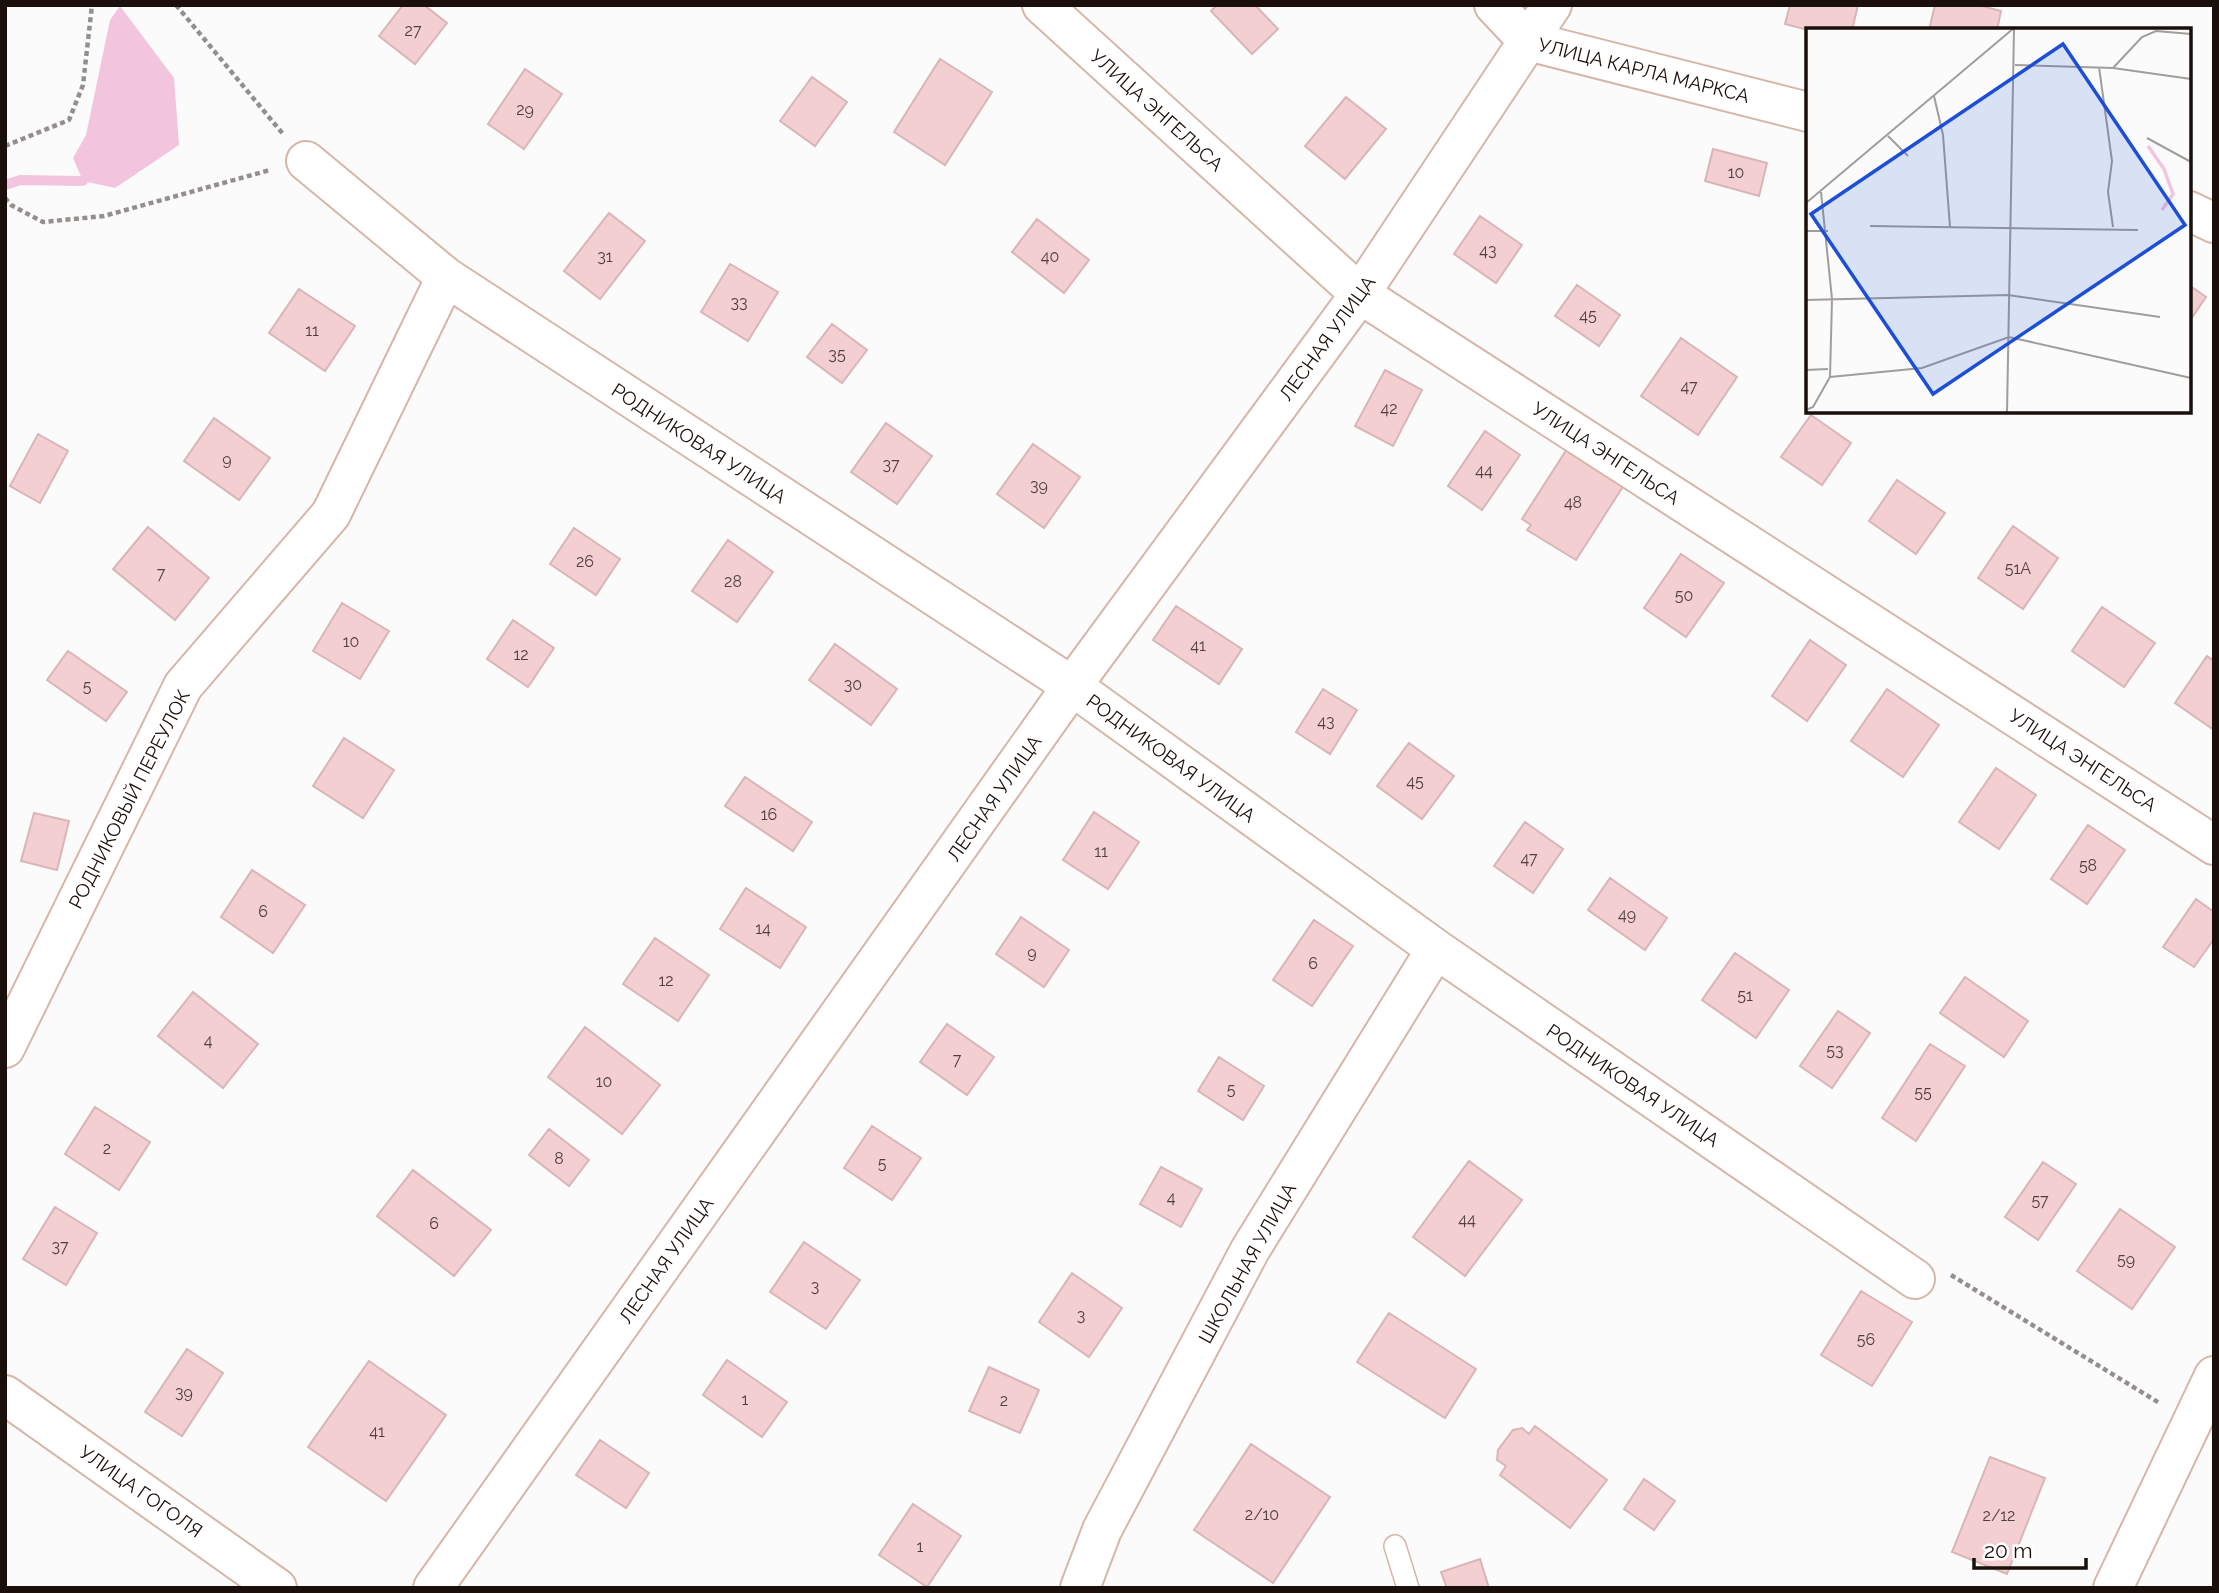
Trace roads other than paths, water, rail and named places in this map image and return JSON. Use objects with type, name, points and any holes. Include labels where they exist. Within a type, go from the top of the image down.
[{"type":"street","name":"УЛИЦА ЭНГЕЛЬСА","points":[[1042,5],[1360,294],[2214,845]]},
{"type":"street","name":"УЛИЦА КАРЛА МАРКСА","points":[[1494,5],[1528,41],[1806,111]]},
{"type":"street","name":"ЛЕСНАЯ УЛИЦА","points":[[433,1588],[950,862],[1072,686],[1360,294],[1552,5]]},
{"type":"street","name":"РОДНИКОВАЯ УЛИЦА","points":[[306,161],[446,277],[1072,686],[1436,949],[1915,1279]]},
{"type":"street","points":[[2191,212],[2214,223]]},
{"type":"street","name":"РОДНИКОВЫЙ ПЕРЕУЛОК","points":[[5,1048],[183,686],[331,514],[446,277]]},
{"type":"street","name":"ШКОЛЬНАЯ УЛИЦА","points":[[1080,1588],[1102,1530],[1250,1250],[1436,949]]},
{"type":"street","points":[[2113,1588],[2202,1430],[2214,1376]]},
{"type":"street","name":"УЛИЦА ГОГОЛЯ","points":[[5,1395],[277,1588]]},
{"type":"lane","points":[[1395,1546],[1408,1588]]},
{"type":"waterway","points":[[5,185],[20,180],[83,181]]}]
